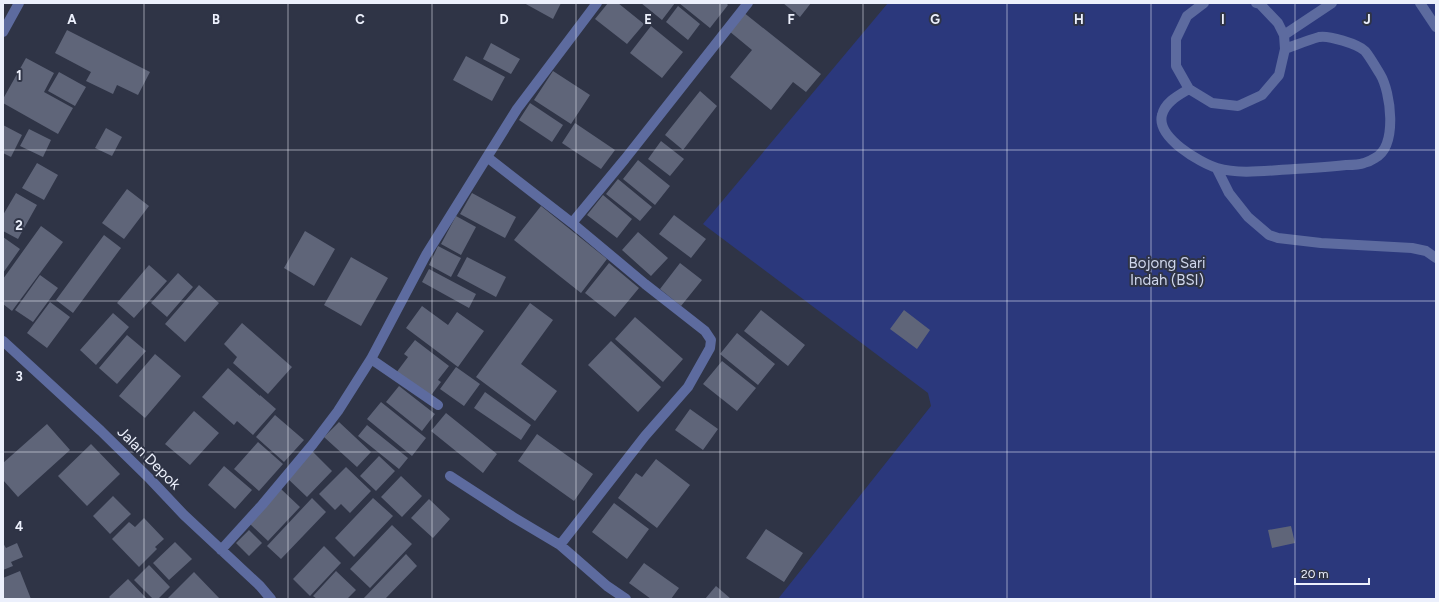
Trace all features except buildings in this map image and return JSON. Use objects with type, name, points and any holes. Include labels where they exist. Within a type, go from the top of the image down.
[{"type":"street","points":[[3,32],[19,3]]},
{"type":"street","points":[[221,550],[262,505],[313,444],[342,406],[371,359],[426,255],[517,109],[597,3]]},
{"type":"street","points":[[572,223],[635,147],[748,3]]},
{"type":"street","points":[[1204,3],[1187,16],[1176,40],[1176,66],[1190,89],[1212,103],[1238,106],[1262,95],[1279,75],[1285,49],[1284,36],[1278,24],[1260,4],[1256,3]]},
{"type":"street","points":[[1284,36],[1332,3]]},
{"type":"street","points":[[1420,3],[1436,27]]},
{"type":"street","points":[[1190,89],[1176,97],[1164,110],[1161,116],[1162,127],[1186,152],[1200,162],[1218,169],[1237,172],[1325,168],[1364,163],[1377,158],[1387,143],[1390,125],[1389,103],[1381,76],[1364,50],[1345,41],[1321,37],[1285,49]]},
{"type":"street","points":[[487,157],[572,223],[645,284],[705,331],[711,340],[707,355],[688,387],[645,436],[560,545]]},
{"type":"street","points":[[1218,169],[1229,193],[1248,217],[1269,235],[1278,238],[1321,243],[1412,248],[1426,250],[1436,258]]},
{"type":"street","name":"Jalan Depok","points":[[3,341],[101,431],[184,515],[260,586],[271,599]]},
{"type":"street","points":[[371,359],[438,405]]},
{"type":"street","points":[[450,476],[560,545],[607,586],[626,599]]},
{"type":"green space","name":"Bojong Sari Indah (BSI)","points":[[888,3],[1436,3],[1436,599],[778,599],[931,406],[928,393],[703,224]]}]
